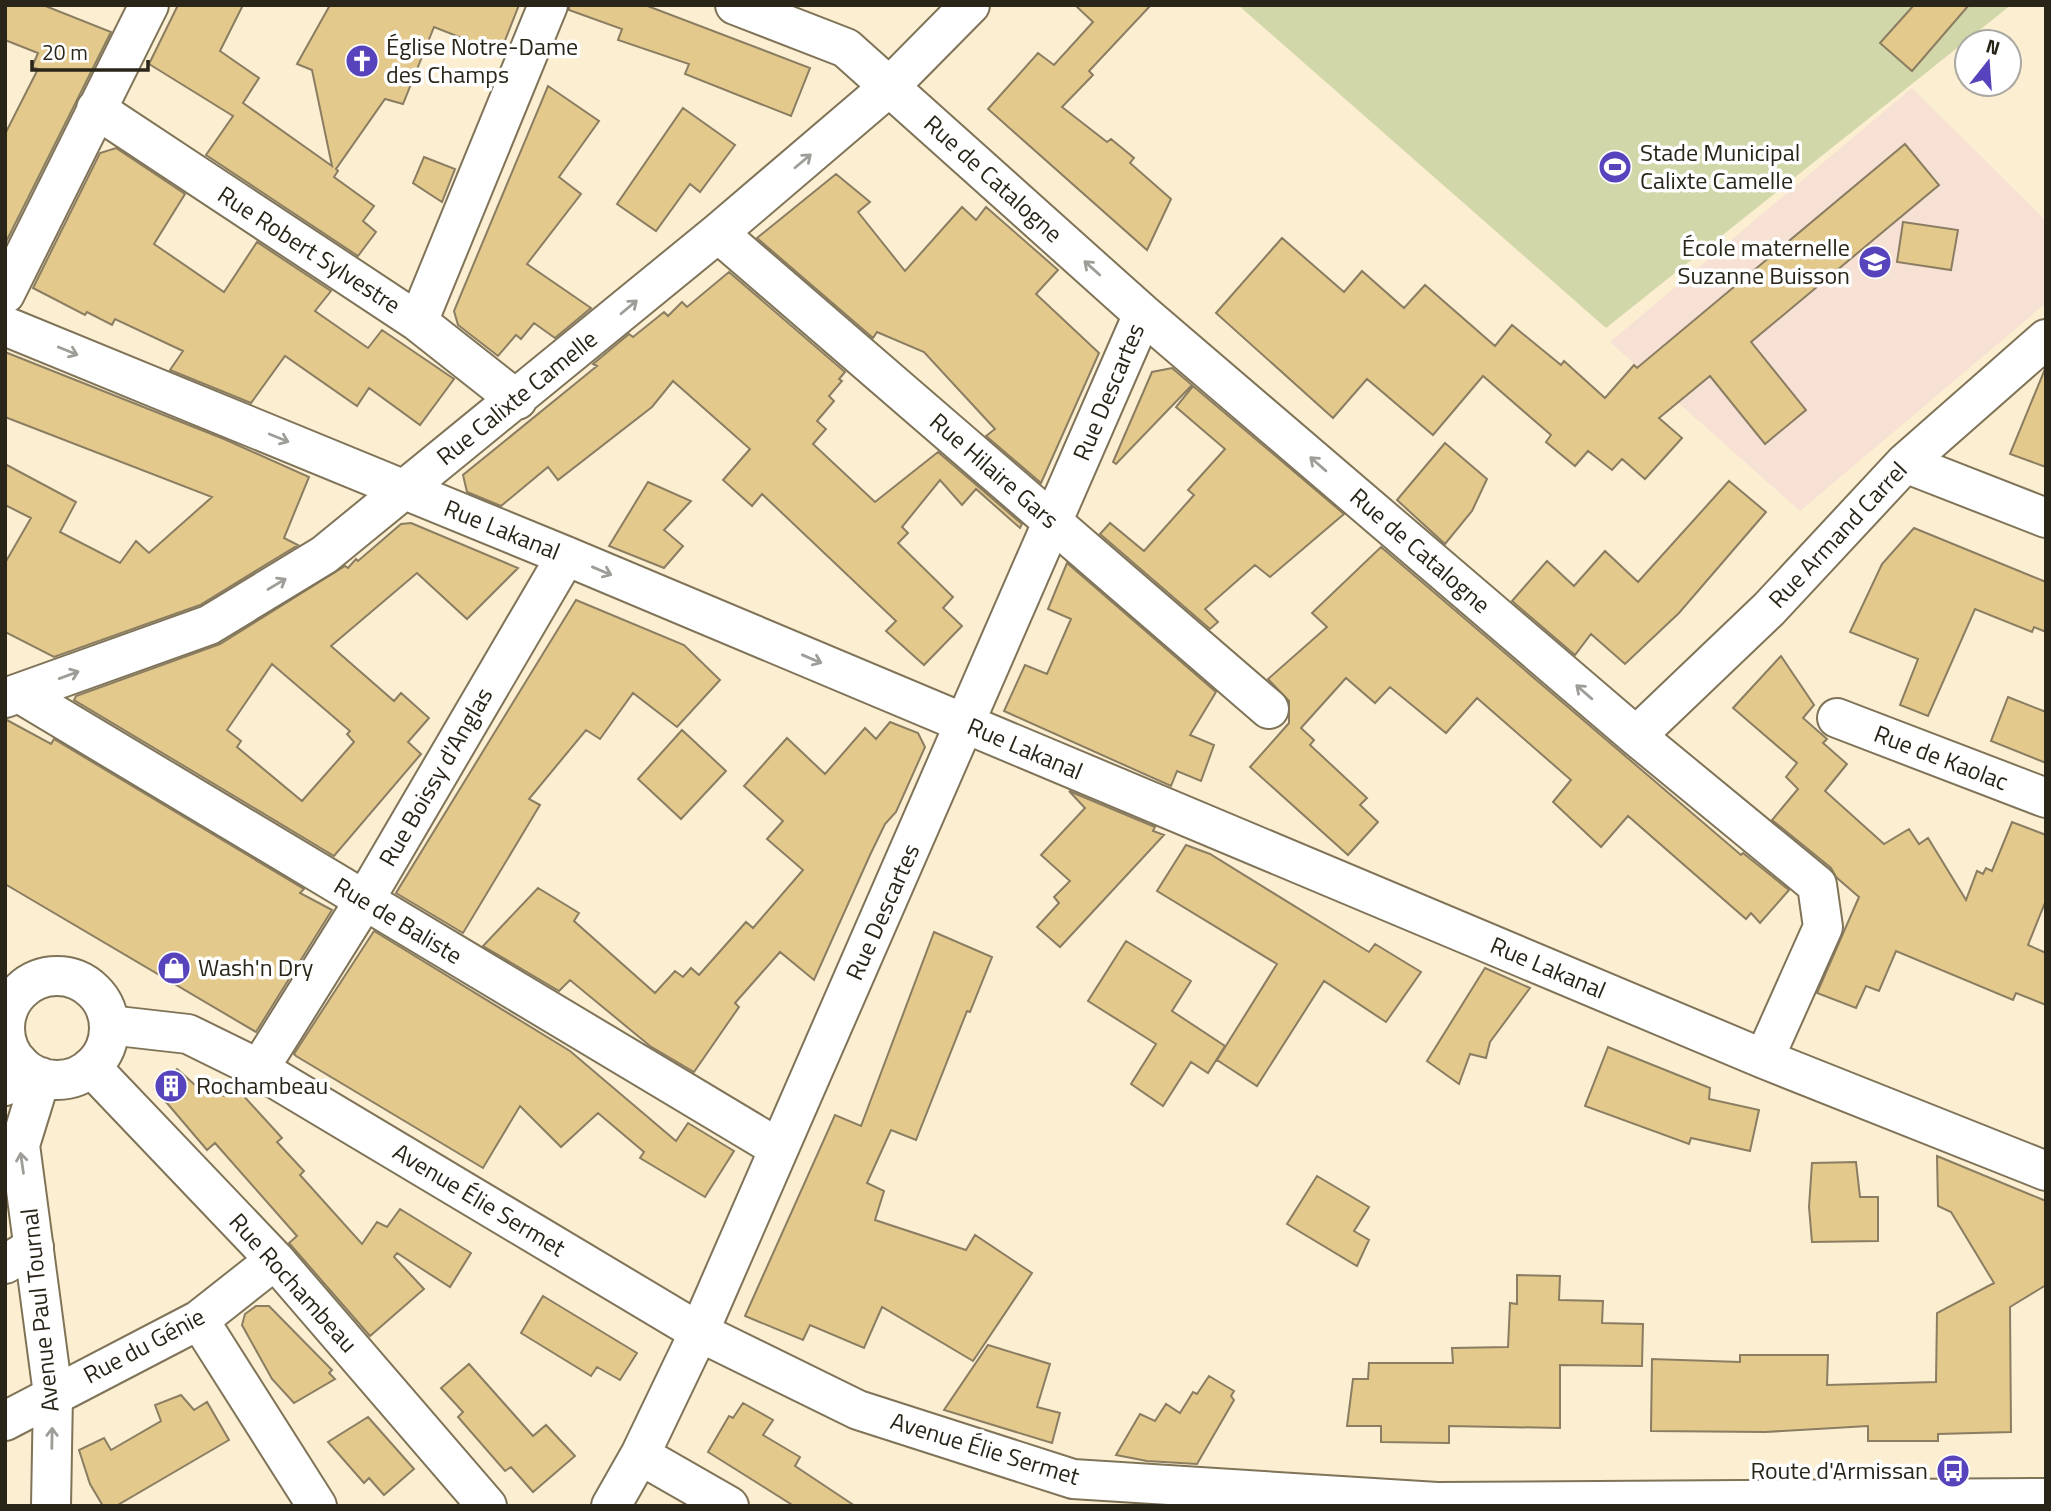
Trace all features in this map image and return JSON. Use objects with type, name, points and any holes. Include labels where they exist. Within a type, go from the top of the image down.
[{"type":"street","points":[[5,294],[149,5]]},
{"type":"street","points":[[418,322],[548,5]]},
{"type":"street","name":"Rue de Catalogne","points":[[735,5],[846,48],[1143,314],[1636,736],[1817,885],[1823,927],[1764,1059]]},
{"type":"street","name":"Rue Calixte Camelle","points":[[12,696],[209,625],[324,555],[517,400],[890,87],[970,5]]},
{"type":"street","name":"Rue Robert Sylvestre","points":[[96,109],[418,322],[517,400]]},
{"type":"street","name":"Rue Hilaire Gars","points":[[718,233],[1269,709]]},
{"type":"street","name":"Rue Descartes","points":[[611,1506],[640,1455],[699,1332],[1143,314]]},
{"type":"street","name":"Rue Lakanal","points":[[5,326],[566,556],[1764,1059],[2046,1171]]},
{"type":"street","name":"Rue Armand Carrel","points":[[1636,736],[1769,608],[1905,463],[2046,339]]},
{"type":"street","points":[[1905,463],[2046,518]]},
{"type":"street","name":"Rue Boissy d'Anglas","points":[[259,1069],[364,901],[566,556]]},
{"type":"street","name":"Rue de Baliste","points":[[12,696],[364,901],[778,1148]]},
{"type":"street","name":"Rue de Kaolac","points":[[1837,718],[2046,799]]},
{"type":"street","points":[[48,976],[66,976],[83,983],[96,993],[105,1009],[109,1025],[108,1040],[91,1067],[76,1076],[58,1079],[22,1075],[6,1036],[5,1020],[12,987],[48,976]]},
{"type":"street","name":"Avenue Élie Sermet","points":[[109,1025],[188,1034],[259,1069],[699,1332],[858,1410],[1073,1479],[1132,1495],[1437,1502],[1772,1503],[2046,1498]]},
{"type":"street","name":"Rue Rochambeau","points":[[91,1067],[275,1259],[487,1506]]},
{"type":"street","name":"Avenue Paul Tournal","points":[[22,1075],[19,1255],[53,1394],[51,1506]]},
{"type":"street","name":"Rue du Génie","points":[[5,1421],[199,1320],[275,1259]]},
{"type":"street","points":[[199,1320],[317,1506]]},
{"type":"street","points":[[640,1455],[729,1506]]},
{"type":"shaded area","name":"École maternelle Suzanne Buisson","points":[[1912,88],[2046,221],[2046,303],[1800,511],[1610,342]]},
{"type":"green space","name":"Stade Municipal Calixte Camelle","points":[[1238,5],[2011,5],[1982,28],[1953,28],[1953,51],[1606,328]]},
{"type":"building","points":[[5,5],[43,5],[111,32],[5,244],[5,134],[38,69],[32,67],[38,53],[5,40]]},
{"type":"building","points":[[178,5],[243,5],[220,51],[259,78],[243,103],[332,166],[312,70],[297,64],[330,5],[519,5],[500,53],[434,27],[403,104],[385,99],[336,169],[338,171],[334,177],[374,206],[363,221],[376,232],[358,256],[206,155],[233,116],[149,64]]},
{"type":"building","points":[[569,5],[645,5],[810,68],[791,116],[685,74],[689,64],[618,40],[622,29],[569,10]]},
{"type":"building","points":[[1075,5],[1151,5],[1089,71],[1093,75],[1062,107],[1107,142],[1111,139],[1134,158],[1130,163],[1171,199],[1147,250],[988,109],[1038,53],[1054,65],[1093,22]]},
{"type":"building","points":[[1914,5],[1969,5],[1912,71],[1880,43]]},
{"type":"building","points":[[548,86],[599,121],[559,177],[581,194],[527,264],[591,308],[555,338],[534,323],[521,339],[516,335],[498,356],[458,325],[454,311]]},
{"type":"building","points":[[683,108],[735,145],[700,192],[690,184],[656,231],[617,204]]},
{"type":"building","points":[[1905,144],[1939,185],[1751,342],[1806,410],[1765,444],[1710,376],[1659,418],[1682,438],[1645,479],[1622,459],[1612,470],[1588,451],[1575,466],[1546,442],[1551,435],[1483,376],[1433,435],[1367,379],[1333,418],[1216,313],[1282,238],[1344,292],[1362,271],[1404,308],[1425,285],[1495,346],[1512,325],[1561,365],[1564,361],[1605,398],[1634,365],[1637,368]]},
{"type":"building","points":[[116,148],[185,194],[154,244],[224,292],[257,242],[331,291],[315,311],[368,348],[382,330],[454,379],[420,425],[369,388],[357,406],[285,356],[251,403],[170,370],[183,351],[115,319],[112,325],[87,312],[85,315],[33,288],[100,153]]},
{"type":"building","points":[[424,157],[455,169],[442,202],[413,183]]},
{"type":"building","points":[[836,174],[870,202],[858,212],[905,271],[962,207],[976,220],[986,207],[1058,270],[1036,294],[1099,353],[1041,483],[986,436],[995,429],[924,352],[877,332],[873,338],[757,238]]},
{"type":"building","points":[[1903,222],[1958,230],[1951,270],[1897,262]]},
{"type":"building","points":[[729,272],[845,372],[839,379],[842,381],[829,396],[834,401],[817,421],[826,429],[813,444],[875,502],[938,452],[1022,524],[1020,528],[976,489],[962,505],[940,480],[902,527],[908,533],[898,543],[953,597],[943,608],[962,626],[924,665],[886,631],[896,621],[762,494],[752,506],[723,480],[750,449],[673,381],[652,407],[558,480],[548,467],[501,506],[467,492],[463,475],[597,366],[593,364],[629,334],[633,337],[664,312],[668,316],[682,302],[687,307]]},
{"type":"building","points":[[5,352],[224,439],[309,477],[284,538],[298,545],[200,605],[54,657],[5,632],[5,563],[31,518],[5,505],[5,464],[76,502],[60,532],[120,563],[136,541],[149,553],[212,497],[5,417]]},
{"type":"building","points":[[1172,368],[1192,385],[1116,464],[1113,462],[1152,372]]},
{"type":"building","points":[[2046,370],[2046,467],[2010,454]]},
{"type":"building","points":[[1193,386],[1344,514],[1270,577],[1255,565],[1205,609],[1218,622],[1210,629],[1100,534],[1110,523],[1144,551],[1194,495],[1188,490],[1225,449],[1176,407]]},
{"type":"building","points":[[1445,443],[1487,479],[1472,511],[1445,544],[1397,500]]},
{"type":"building","points":[[1729,481],[1766,512],[1679,613],[1625,664],[1591,634],[1575,655],[1512,601],[1547,561],[1574,586],[1605,551],[1638,582]]},
{"type":"building","points":[[648,482],[691,501],[664,530],[683,546],[664,568],[609,546]]},
{"type":"building","points":[[411,523],[518,568],[467,619],[417,573],[331,646],[394,701],[401,693],[429,718],[408,742],[421,754],[334,856],[74,700],[76,696],[220,644],[345,566],[348,568],[401,524]],"holes":[[[272,664],[350,731],[347,734],[354,742],[302,801],[237,747],[241,741],[227,730]]]},
{"type":"building","points":[[1914,528],[2046,582],[2046,632],[2034,627],[2032,632],[1975,609],[1928,716],[1900,705],[1918,659],[1850,632],[1882,564]]},
{"type":"building","points":[[1381,547],[1741,855],[1743,853],[1789,890],[1760,923],[1751,913],[1746,919],[1628,816],[1601,847],[1553,802],[1571,780],[1477,698],[1446,733],[1390,687],[1375,703],[1346,678],[1301,728],[1314,740],[1310,745],[1367,798],[1360,805],[1378,822],[1348,855],[1250,767],[1289,723],[1289,701],[1268,679],[1327,627],[1312,613]]},
{"type":"building","points":[[1067,563],[1216,692],[1190,735],[1214,745],[1201,781],[1177,771],[1171,786],[1004,711],[1025,665],[1047,674],[1071,619],[1048,609]]},
{"type":"building","points":[[576,600],[684,645],[720,680],[677,727],[633,693],[600,739],[586,730],[529,799],[540,805],[463,933],[396,893]]},
{"type":"building","points":[[1781,656],[1814,705],[1803,718],[1827,739],[1823,743],[1847,764],[1825,791],[1884,844],[1909,829],[1919,844],[1928,838],[1966,900],[1977,871],[1983,874],[1986,868],[1992,871],[2012,822],[2046,835],[2046,900],[2028,945],[2046,953],[2046,1005],[2016,993],[2013,1000],[1896,951],[1879,991],[1866,986],[1856,1008],[1817,993],[1859,897],[1836,877],[1831,868],[1772,820],[1798,789],[1786,777],[1797,763],[1733,708]]},
{"type":"building","points":[[2008,697],[2046,712],[2046,763],[1991,741]]},
{"type":"building","points":[[5,719],[51,744],[54,739],[304,889],[300,893],[332,910],[256,1032],[5,884]]},
{"type":"building","points":[[890,722],[918,733],[925,747],[896,812],[885,824],[870,855],[814,980],[780,952],[735,1003],[739,1007],[694,1072],[650,1046],[570,980],[559,991],[483,946],[538,888],[579,913],[574,921],[655,993],[675,971],[683,977],[691,968],[699,975],[746,922],[753,928],[803,870],[767,839],[783,821],[744,786],[787,738],[825,774],[865,728],[876,739]]},
{"type":"building","points":[[682,730],[726,771],[681,819],[638,779]]},
{"type":"building","points":[[1069,791],[1155,827],[1153,831],[1164,835],[1060,947],[1037,927],[1059,903],[1054,897],[1070,881],[1041,855],[1085,808]]},
{"type":"building","points":[[1186,845],[1210,854],[1369,952],[1375,944],[1421,972],[1386,1022],[1324,981],[1257,1086],[1217,1060],[1277,964],[1157,891]]},
{"type":"building","points":[[374,931],[570,1051],[676,1141],[688,1123],[734,1151],[705,1197],[640,1158],[644,1152],[598,1113],[561,1147],[520,1106],[483,1168],[296,1056],[294,1054]]},
{"type":"building","points":[[934,932],[992,957],[970,1012],[967,1011],[916,1140],[891,1130],[867,1183],[884,1191],[875,1220],[966,1250],[975,1235],[1032,1273],[973,1361],[882,1307],[864,1348],[810,1325],[803,1340],[745,1316],[835,1115],[861,1126]]},
{"type":"building","points":[[1126,941],[1191,981],[1172,1011],[1225,1046],[1208,1073],[1191,1062],[1163,1106],[1131,1084],[1156,1044],[1088,1001]]},
{"type":"building","points":[[1485,968],[1530,988],[1490,1042],[1486,1058],[1470,1054],[1459,1084],[1427,1061]]},
{"type":"building","points":[[1608,1047],[1710,1088],[1709,1099],[1759,1110],[1750,1151],[1691,1138],[1689,1144],[1585,1106]]},
{"type":"building","points":[[177,1069],[203,1092],[207,1087],[224,1096],[231,1082],[282,1138],[277,1142],[304,1171],[300,1175],[362,1244],[377,1222],[387,1227],[400,1209],[471,1253],[450,1287],[397,1253],[394,1257],[424,1289],[370,1336],[289,1243],[297,1236],[215,1143],[207,1150],[155,1089]]},
{"type":"building","points":[[1937,1156],[2046,1201],[2046,1285],[2010,1307],[2011,1432],[1938,1434],[1938,1441],[1868,1441],[1868,1426],[1765,1432],[1651,1431],[1652,1359],[1740,1362],[1740,1355],[1828,1355],[1827,1385],[1936,1382],[1937,1313],[1994,1283],[1951,1212],[1938,1206]]},
{"type":"building","points":[[1856,1162],[1860,1197],[1878,1197],[1878,1241],[1812,1242],[1809,1207],[1812,1163]]},
{"type":"building","points":[[1317,1176],[1369,1207],[1354,1231],[1369,1240],[1357,1266],[1287,1224]]},
{"type":"building","points":[[1517,1275],[1560,1276],[1559,1300],[1603,1301],[1602,1323],[1643,1324],[1642,1366],[1560,1365],[1560,1428],[1449,1426],[1449,1443],[1381,1442],[1381,1426],[1347,1426],[1353,1379],[1368,1379],[1369,1363],[1453,1363],[1452,1348],[1508,1347],[1510,1303],[1517,1304]]},
{"type":"building","points":[[543,1296],[637,1353],[620,1380],[597,1367],[591,1376],[521,1333]]},
{"type":"building","points":[[256,1306],[269,1306],[332,1370],[329,1373],[335,1379],[294,1403],[272,1379],[242,1325],[245,1314]]},
{"type":"building","points":[[988,1345],[1050,1364],[1037,1407],[1060,1413],[1052,1443],[944,1410]]},
{"type":"building","points":[[469,1364],[533,1436],[546,1425],[575,1456],[533,1492],[511,1467],[505,1471],[458,1417],[463,1412],[441,1388]]},
{"type":"building","points":[[1209,1376],[1234,1391],[1231,1396],[1234,1400],[1197,1464],[1147,1461],[1116,1455],[1140,1414],[1155,1421],[1166,1404],[1180,1413],[1193,1392],[1197,1394]]},
{"type":"building","points":[[181,1395],[194,1410],[207,1402],[229,1440],[116,1506],[103,1506],[90,1484],[79,1450],[104,1438],[111,1450],[161,1421],[155,1405]]},
{"type":"building","points":[[743,1403],[773,1420],[763,1435],[800,1457],[795,1466],[855,1506],[794,1506],[708,1452],[729,1416],[733,1418]]},
{"type":"building","points":[[368,1417],[414,1469],[384,1495],[369,1478],[364,1483],[328,1442]]},
{"type":"place","name":"Église Notre-Dame des Champs","points":[[362,61]]},
{"type":"place","name":"Stade Municipal Calixte Camelle","points":[[1615,167]]},
{"type":"place","name":"École maternelle Suzanne Buisson","points":[[1875,262]]},
{"type":"place","name":"Wash'n Dry","points":[[174,968]]},
{"type":"place","name":"Rochambeau","points":[[171,1086]]},
{"type":"place","name":"Route d'Armissan","points":[[1953,1471]]}]
